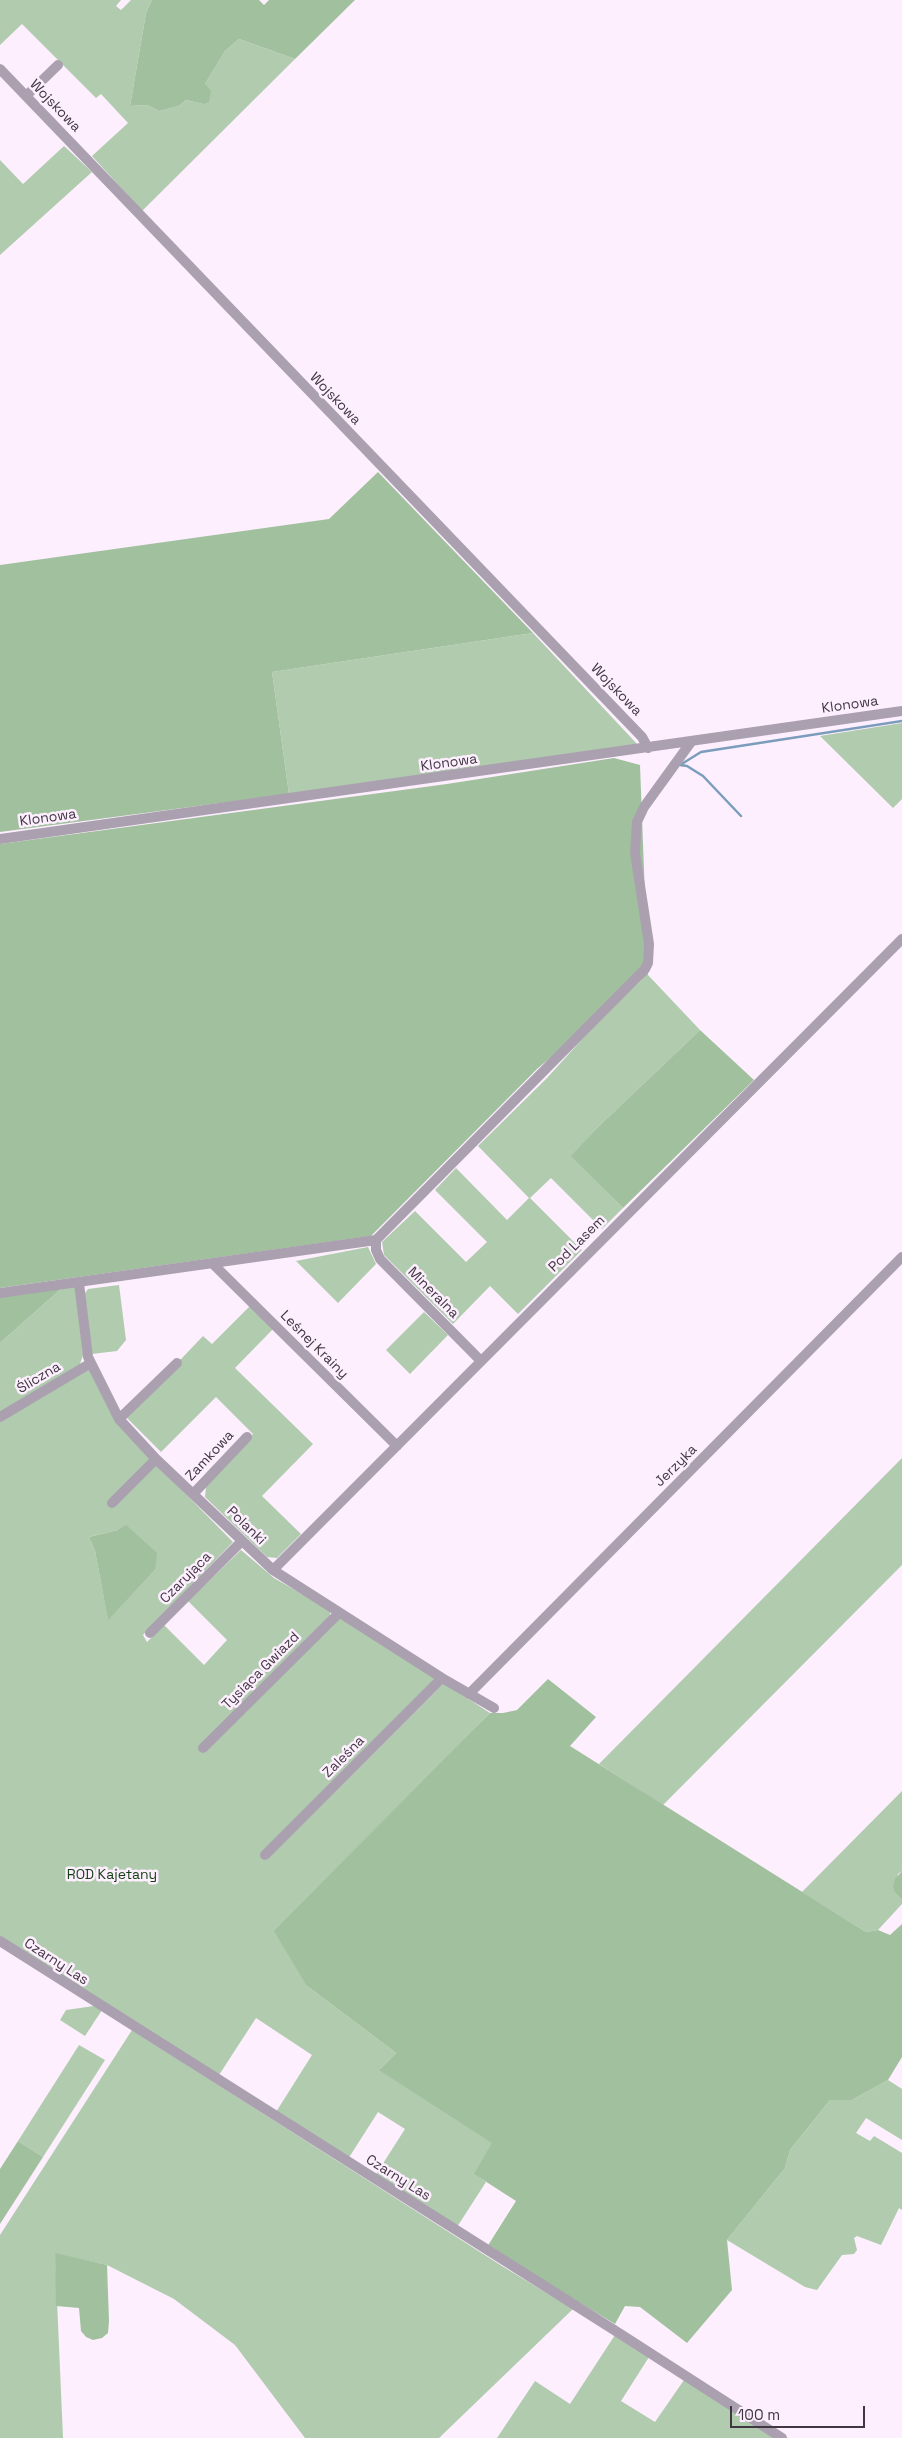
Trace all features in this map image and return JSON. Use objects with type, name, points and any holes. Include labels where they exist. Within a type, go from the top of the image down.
[{"type":"street","points":[[26,96],[58,64]]},
{"type":"street","name":"Wojskowa","points":[[0,69],[642,737],[648,748]]},
{"type":"street","name":"Klonowa","points":[[0,839],[902,711]]},
{"type":"street","points":[[0,1293],[376,1240],[645,969],[648,963],[649,944],[634,853],[636,822],[691,742]]},
{"type":"street","name":"Pod Lasem","points":[[273,1570],[480,1360],[902,939]]},
{"type":"street","name":"Mineralna","points":[[376,1240],[376,1250],[380,1259],[480,1360]]},
{"type":"street","name":"Jerzyka","points":[[469,1694],[902,1257]]},
{"type":"street","name":"Leśnej Krainy","points":[[213,1264],[397,1446]]},
{"type":"street","name":"Polanki","points":[[79,1283],[88,1357],[119,1419],[156,1458],[241,1542],[273,1570],[442,1678],[494,1708]]},
{"type":"street","name":"Śliczna","points":[[0,1417],[91,1363]]},
{"type":"street","points":[[119,1419],[177,1363]]},
{"type":"street","name":"Zamkowa","points":[[194,1494],[247,1437]]},
{"type":"street","points":[[112,1503],[156,1458]]},
{"type":"street","name":"Czarująca","points":[[150,1633],[241,1542]]},
{"type":"street","name":"Tysiąca Gwiazd","points":[[203,1748],[339,1613]]},
{"type":"street","name":"Zaleśna","points":[[265,1855],[442,1678]]},
{"type":"street","name":"Czarny Las","points":[[0,1942],[782,2438]]},
{"type":"green space","points":[[0,0],[121,0],[116,6],[121,10],[131,0],[152,0],[146,13],[130,106],[147,105],[159,111],[179,106],[186,100],[203,104],[205,84],[225,51],[239,39],[295,59],[142,211],[92,156],[128,123],[101,94],[96,98],[22,24],[0,45]]},
{"type":"green space","points":[[152,0],[259,0],[264,5],[269,0],[355,0],[295,59],[239,39],[225,51],[205,84],[211,91],[209,102],[203,104],[186,100],[179,106],[159,111],[147,105],[130,106],[146,13]]},
{"type":"green space","points":[[64,146],[92,172],[0,255],[0,160],[23,184]]},
{"type":"green space","points":[[378,472],[533,633],[272,672],[289,794],[0,832],[0,565],[329,519]]},
{"type":"green space","points":[[533,633],[638,745],[289,794],[272,672]]},
{"type":"green space","points":[[902,723],[902,799],[893,808],[820,736]]},
{"type":"green space","points":[[614,758],[640,765],[648,975],[537,1069],[371,1236],[0,1288],[0,844],[447,784]]},
{"type":"green space","points":[[648,975],[700,1030],[598,1127],[572,1156],[623,1208],[602,1229],[551,1178],[530,1198],[582,1250],[518,1314],[490,1286],[453,1324],[384,1255],[382,1242],[415,1211],[466,1262],[487,1242],[435,1190],[456,1168],[507,1220],[529,1198],[478,1146],[547,1078],[614,1004]]},
{"type":"green space","points":[[700,1030],[754,1080],[623,1208],[571,1156],[598,1127]]},
{"type":"green space","points":[[368,1247],[376,1264],[338,1303],[296,1261]]},
{"type":"green space","points":[[119,1285],[126,1340],[117,1351],[92,1354],[83,1296],[88,1289]]},
{"type":"green space","points":[[75,1286],[83,1355],[79,1367],[0,1412],[0,1343],[62,1288]]},
{"type":"green space","points":[[62,1288],[0,1343],[0,1296]]},
{"type":"green space","points":[[250,1306],[274,1328],[235,1368],[313,1444],[262,1496],[301,1534],[277,1558],[267,1557],[205,1497],[206,1487],[253,1434],[216,1397],[161,1452],[126,1417],[203,1336],[212,1344]]},
{"type":"green space","points":[[424,1312],[448,1335],[410,1374],[386,1350]]},
{"type":"green space","name":"ROD Kajetany","points":[[90,1369],[156,1464],[233,1542],[143,1635],[147,1642],[164,1625],[204,1665],[227,1640],[188,1601],[241,1550],[274,1578],[330,1610],[330,1616],[199,1747],[203,1753],[340,1616],[436,1678],[262,1854],[266,1860],[444,1683],[490,1713],[428,1777],[307,1986],[396,2053],[380,2069],[493,2143],[475,2174],[486,2182],[457,2227],[375,2176],[405,2129],[378,2112],[348,2159],[276,2112],[312,2055],[256,2018],[219,2075],[0,1936],[0,1422]],"holes":[[[118,1530],[155,1570],[108,1619],[95,1551],[89,1537]]]},
{"type":"green space","points":[[902,1458],[902,1565],[663,1805],[599,1764]]},
{"type":"green space","points":[[126,1525],[157,1553],[155,1570],[108,1620],[95,1551],[89,1537],[118,1530]]},
{"type":"green space","points":[[548,1679],[596,1717],[570,1746],[866,1932],[878,1930],[890,1935],[902,1924],[902,2057],[888,2080],[852,2100],[830,2100],[790,2150],[785,2168],[727,2240],[732,2290],[687,2343],[640,2307],[625,2306],[615,2324],[487,2247],[516,2201],[474,2174],[492,2143],[379,2070],[396,2053],[307,1986],[274,1931],[490,1713],[517,1710]]},
{"type":"green space","points":[[902,1791],[902,1871],[898,1874],[895,1893],[902,1900],[902,1904],[878,1930],[866,1932],[802,1892]]},
{"type":"green space","points":[[902,1871],[902,1900],[895,1893],[893,1887],[895,1879]]},
{"type":"green space","points":[[94,2006],[102,2010],[85,2036],[60,2020],[66,2010]]},
{"type":"green space","points":[[132,2030],[502,2266],[573,2309],[439,2438],[305,2438],[235,2345],[174,2299],[107,2265],[55,2254],[63,2438],[0,2438],[0,2235]]},
{"type":"green space","points":[[79,2045],[105,2060],[43,2157],[18,2141]]},
{"type":"green space","points":[[888,2080],[902,2089],[902,2140],[866,2118],[856,2133],[870,2141],[874,2136],[902,2153],[902,2210],[899,2208],[881,2245],[857,2236],[854,2238],[857,2250],[854,2254],[842,2255],[817,2290],[805,2287],[727,2240],[785,2168],[790,2150],[830,2100],[852,2100]]},
{"type":"green space","points":[[18,2141],[43,2157],[0,2224],[0,2169]]},
{"type":"green space","points":[[55,2253],[107,2265],[109,2321],[108,2333],[102,2338],[93,2340],[86,2337],[81,2331],[79,2308],[56,2306]]},
{"type":"green space","points":[[615,2335],[649,2357],[621,2401],[655,2422],[684,2380],[775,2438],[497,2438],[535,2381],[570,2404]]},
{"type":"waterway","points":[[741,816],[703,776],[687,766],[680,765],[701,752],[902,721]]}]
